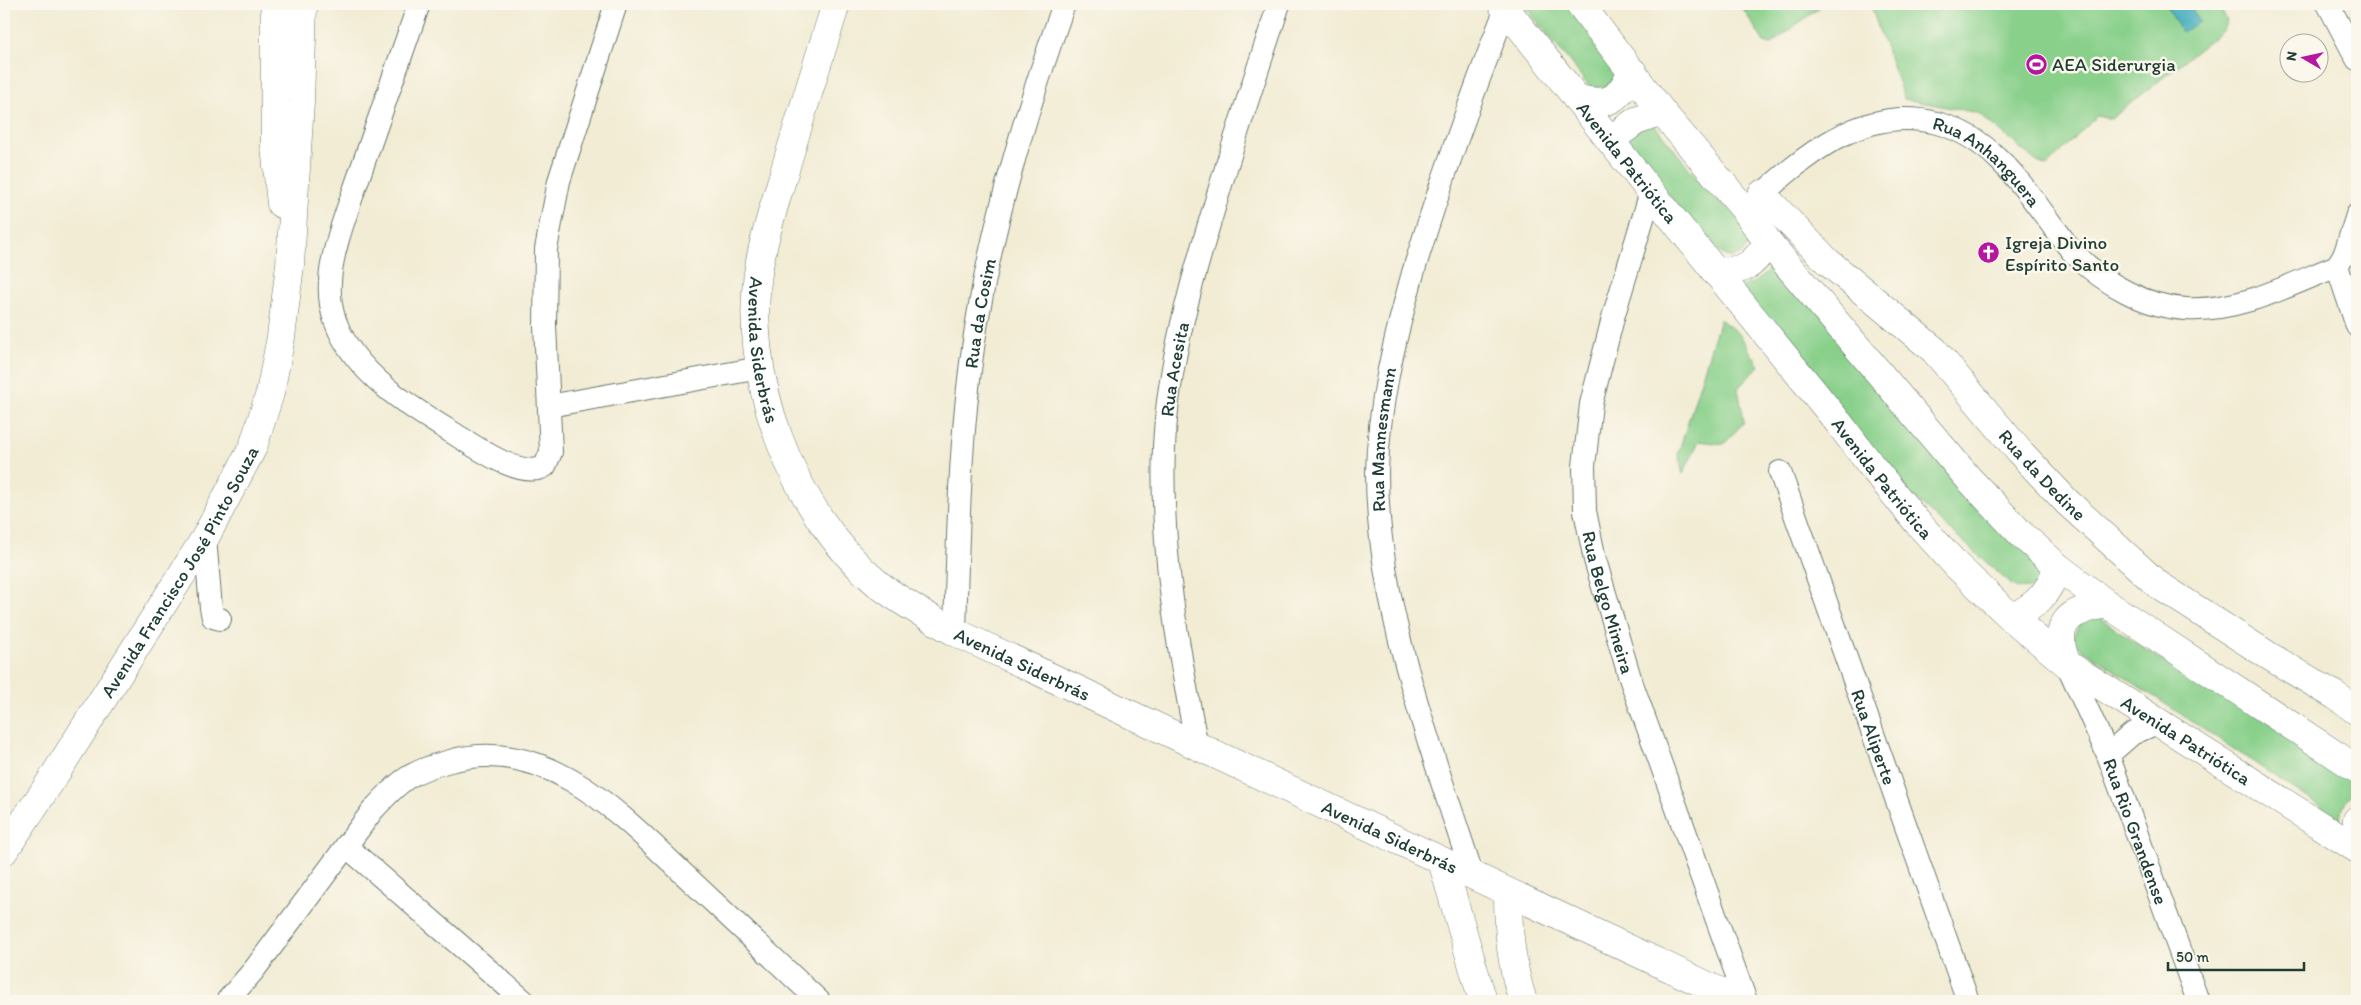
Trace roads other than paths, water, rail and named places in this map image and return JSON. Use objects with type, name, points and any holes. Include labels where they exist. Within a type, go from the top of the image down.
[{"type":"main road","name":"Avenida Francisco José Pinto Souza","points":[[275,4],[275,146],[281,206],[290,265]]},
{"type":"main road","name":"Avenida Siderbrás","points":[[836,4],[777,195],[760,262],[757,330],[760,368],[772,419],[788,462],[807,501],[831,535],[854,561],[878,584],[955,632],[1740,1001]]},
{"type":"main road","points":[[1580,4],[1662,112],[1754,202],[1768,242],[1969,479],[2022,535],[2058,567],[2107,604],[2357,769]]},
{"type":"main road","name":"Avenida Patriótica","points":[[1504,6],[1916,522],[1957,566],[2012,618],[2067,664],[2357,848]]},
{"type":"main road","name":"Avenida Francisco José Pinto Souza","points":[[4,852],[204,538],[253,447],[270,393],[281,338],[290,265],[305,7]]},
{"type":"main road","points":[[1576,98],[1595,102],[1612,100],[1622,90],[1633,72]]},
{"type":"main road","points":[[1610,140],[1636,121],[1662,112]]},
{"type":"main road","name":"Rua da Dedine","points":[[1754,202],[1934,350],[2020,451],[2067,502],[2157,584],[2357,711]]},
{"type":"main road","points":[[1715,272],[1745,268],[1756,260],[1768,242]]},
{"type":"main road","points":[[2012,618],[2030,608],[2044,596],[2058,567]]},
{"type":"main road","points":[[2067,664],[2060,636],[2066,621],[2079,611],[2107,604]]},
{"type":"main road","points":[[2357,820],[2357,848]]},
{"type":"main road","points":[[1442,861],[1482,1001]]},
{"type":"main road","points":[[1508,893],[1508,937],[1515,976],[1523,1001]]},
{"type":"street","points":[[419,4],[350,203],[333,260],[330,282],[335,321],[351,351],[368,372],[393,393],[446,429],[507,464],[535,470],[542,468],[547,463],[551,452],[552,438],[545,326],[546,249],[559,181],[616,4]]},
{"type":"street","name":"Rua da Cosim","points":[[955,632],[960,474],[977,319],[998,216],[1047,51],[1064,4]]},
{"type":"street","name":"Rua Acesita","points":[[1198,747],[1182,671],[1167,557],[1164,448],[1168,404],[1176,348],[1194,274],[1238,127],[1280,4]]},
{"type":"street","points":[[2328,4],[2357,59]]},
{"type":"street","name":"Rua Mannesmann","points":[[1473,877],[1404,656],[1389,583],[1380,520],[1377,473],[1380,431],[1395,337],[1427,226],[1504,6]]},
{"type":"street","name":"Rua Anhanguera","points":[[1754,202],[1796,164],[1825,143],[1854,129],[1882,121],[1907,118],[1952,127],[1983,144],[2014,176],[2075,255],[2099,275],[2141,298],[2185,309],[2225,306],[2254,299],[2337,266]]},
{"type":"street","name":"Rua Belgo Mineira","points":[[1651,192],[1614,314],[1591,404],[1584,466],[1585,510],[1595,560],[1630,678],[1746,1001]]},
{"type":"street","points":[[2357,215],[2345,253],[2337,266],[2357,326]]},
{"type":"street","points":[[549,406],[760,368]]},
{"type":"street","name":"Rua Aliperte","points":[[1780,472],[1968,1001]]},
{"type":"street","points":[[204,538],[211,608],[213,617],[220,620]]},
{"type":"street","name":"Rua Rio Grandense","points":[[2067,664],[2108,756],[2198,1001]]},
{"type":"street","points":[[2108,756],[2132,734],[2159,722]]},
{"type":"street","points":[[227,1001],[254,970],[346,846],[392,789],[406,777],[424,768],[463,757],[486,755],[507,756],[537,764],[566,775],[632,825],[819,1001]]},
{"type":"street","points":[[346,846],[524,1001]]},
{"type":"water","points":[[2165,4],[2189,4],[2200,22],[2182,32]]},
{"type":"place","name":"AEA Siderurgia","points":[[2036,64]]},
{"type":"place","name":"Igreja Divino Espírito Santo","points":[[1989,253]]}]
